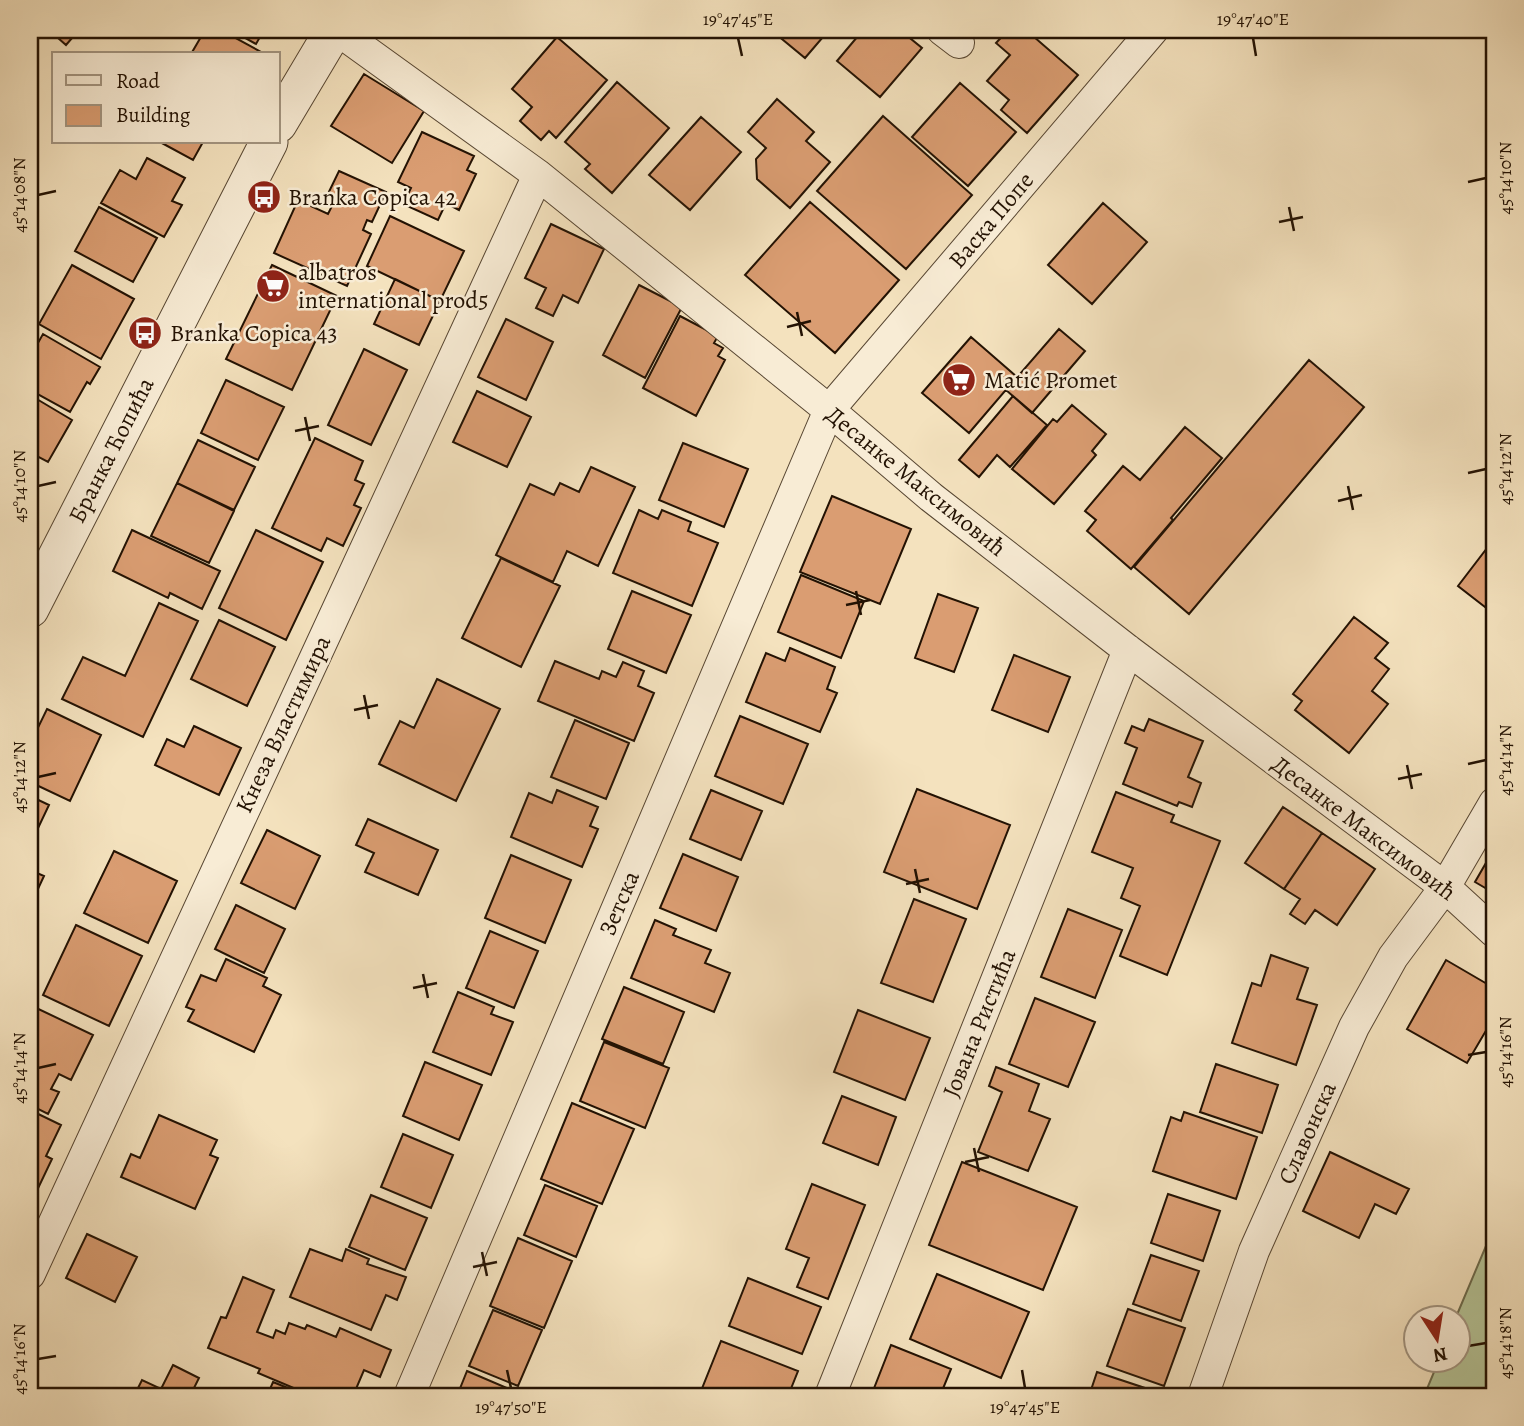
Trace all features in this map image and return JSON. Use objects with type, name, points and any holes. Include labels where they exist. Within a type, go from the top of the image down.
[{"type":"street","points":[[280,121],[335,30]]},
{"type":"street","name":"Десанке Максимовић","points":[[335,30],[538,175],[829,410],[931,497],[1128,650],[1445,887],[1494,932]]},
{"type":"street","name":"Васка Попе","points":[[829,410],[1153,30]]},
{"type":"street","name":"Бранка Ћопића","points":[[30,609],[268,144]]},
{"type":"street","name":"Кнеза Властимира","points":[[30,1275],[538,175]]},
{"type":"street","name":"Зетска","points":[[409,1396],[829,410]]},
{"type":"street","name":"Јована Ристића","points":[[830,1396],[1128,650]]},
{"type":"street","name":"Славонска","points":[[1203,1396],[1254,1251],[1354,1027],[1393,957],[1445,887],[1494,803]]},
{"type":"green space","points":[[1494,1227],[1494,1396],[1424,1396],[1433,1374],[1472,1374],[1472,1304],[1461,1304]]},
{"type":"building","points":[[49,30],[79,30],[66,45]]},
{"type":"building","points":[[205,30],[221,30],[261,52],[192,52]]},
{"type":"building","points":[[231,30],[264,30],[256,44]]},
{"type":"building","points":[[771,30],[829,30],[805,58]]},
{"type":"building","points":[[863,30],[900,30],[922,48],[880,97],[837,61]]},
{"type":"building","points":[[1008,30],[1026,30],[1078,75],[1027,133],[1001,110],[1009,100],[987,81],[1010,55],[996,43]]},
{"type":"building","points":[[557,37],[607,80],[556,138],[549,131],[541,140],[520,121],[532,107],[512,89]]},
{"type":"building","points":[[364,74],[424,111],[392,163],[331,126]]},
{"type":"building","points":[[617,82],[669,128],[612,193],[585,169],[590,164],[565,142]]},
{"type":"building","points":[[960,83],[1016,132],[968,186],[912,137]]},
{"type":"building","points":[[777,99],[814,132],[806,141],[830,162],[790,208],[757,179],[756,159],[766,148],[748,132]]},
{"type":"building","points":[[883,116],[972,195],[906,269],[817,191]]},
{"type":"building","points":[[701,117],[741,152],[690,210],[649,175]]},
{"type":"building","points":[[422,132],[474,156],[467,170],[476,174],[459,210],[446,203],[438,220],[403,204],[411,188],[398,182]]},
{"type":"building","points":[[164,144],[202,144],[193,160]]},
{"type":"building","points":[[147,158],[185,178],[172,201],[182,205],[164,237],[101,203],[120,170],[136,179]]},
{"type":"building","points":[[339,171],[386,192],[372,222],[367,220],[363,230],[371,234],[347,286],[274,253],[298,200],[328,214],[332,206],[324,202]]},
{"type":"building","points":[[810,202],[899,280],[835,353],[745,275]]},
{"type":"building","points":[[1103,203],[1147,242],[1092,304],[1048,265]]},
{"type":"building","points":[[99,207],[157,238],[133,282],[75,251]]},
{"type":"building","points":[[390,216],[464,251],[440,301],[367,266]]},
{"type":"building","points":[[551,224],[604,249],[578,303],[563,295],[553,316],[536,308],[546,288],[525,278]]},
{"type":"building","points":[[72,265],[134,299],[101,359],[39,324]]},
{"type":"building","points":[[272,265],[337,296],[292,390],[226,359]]},
{"type":"building","points":[[395,279],[440,301],[419,345],[374,324]]},
{"type":"building","points":[[639,285],[682,307],[645,378],[603,355]]},
{"type":"building","points":[[680,316],[718,336],[714,343],[723,348],[718,356],[725,360],[696,416],[643,388]]},
{"type":"building","points":[[506,319],[553,342],[526,400],[478,377]]},
{"type":"building","points":[[1059,329],[1085,351],[1032,413],[1006,390]]},
{"type":"building","points":[[43,334],[100,367],[90,384],[87,382],[70,412],[30,390],[30,357]]},
{"type":"building","points":[[971,337],[1017,377],[969,433],[922,393]]},
{"type":"building","points":[[364,349],[407,370],[371,445],[328,425]]},
{"type":"building","points":[[1309,360],[1364,407],[1189,614],[1134,567]]},
{"type":"building","points":[[226,380],[284,407],[258,460],[201,433]]},
{"type":"building","points":[[477,391],[531,417],[507,467],[453,442]]},
{"type":"building","points":[[30,395],[72,420],[48,462],[37,456],[30,469]]},
{"type":"building","points":[[1013,396],[1047,425],[1010,467],[997,455],[979,477],[959,460]]},
{"type":"building","points":[[1072,405],[1106,434],[1092,451],[1096,455],[1054,504],[1012,469],[1053,419],[1057,422]]},
{"type":"building","points":[[1185,427],[1222,458],[1131,569],[1087,531],[1096,520],[1085,511],[1123,466],[1140,480]]},
{"type":"building","points":[[315,438],[363,461],[355,480],[364,484],[354,505],[361,508],[343,546],[327,538],[321,551],[272,528]]},
{"type":"building","points":[[198,440],[255,467],[234,510],[177,483]]},
{"type":"building","points":[[683,443],[748,469],[724,527],[659,500]]},
{"type":"building","points":[[591,467],[635,487],[598,566],[567,551],[553,582],[496,555],[530,484],[554,495],[560,483],[579,492]]},
{"type":"building","points":[[177,483],[234,511],[209,563],[151,536]]},
{"type":"building","points":[[832,496],[911,529],[880,604],[800,572]]},
{"type":"building","points":[[639,510],[658,519],[662,510],[691,522],[688,531],[718,543],[692,606],[613,573]]},
{"type":"building","points":[[132,530],[220,571],[202,609],[170,593],[168,598],[113,571]]},
{"type":"building","points":[[256,530],[323,562],[286,640],[219,608]]},
{"type":"building","points":[[1494,539],[1494,614],[1458,586]]},
{"type":"building","points":[[501,558],[560,586],[521,667],[462,638]]},
{"type":"building","points":[[801,575],[864,601],[841,658],[778,632]]},
{"type":"building","points":[[632,591],[691,615],[666,673],[608,649]]},
{"type":"building","points":[[938,594],[978,608],[954,672],[915,658]]},
{"type":"building","points":[[159,603],[198,621],[143,737],[62,699],[83,657],[125,676]]},
{"type":"building","points":[[1354,617],[1388,643],[1375,658],[1389,669],[1372,691],[1388,704],[1349,753],[1295,710],[1302,701],[1293,694]]},
{"type":"building","points":[[219,620],[275,647],[247,706],[191,679]]},
{"type":"building","points":[[790,648],[835,667],[827,689],[837,693],[820,732],[746,702],[766,653],[785,661]]},
{"type":"building","points":[[1014,655],[1070,677],[1048,732],[992,710]]},
{"type":"building","points":[[555,661],[599,679],[602,671],[616,677],[623,662],[644,671],[638,686],[654,693],[634,741],[538,701]]},
{"type":"building","points":[[437,679],[500,709],[456,801],[379,764],[400,721],[414,728]]},
{"type":"building","points":[[47,709],[101,735],[70,801],[30,782],[30,744]]},
{"type":"building","points":[[740,716],[808,744],[783,804],[715,776]]},
{"type":"building","points":[[1149,719],[1203,741],[1188,777],[1201,783],[1192,807],[1179,802],[1177,806],[1123,784],[1137,748],[1125,743],[1132,726],[1144,731]]},
{"type":"building","points":[[575,720],[629,743],[606,799],[551,777]]},
{"type":"building","points":[[194,726],[241,748],[219,795],[155,765],[167,739],[184,747]]},
{"type":"building","points":[[917,789],[1010,825],[977,909],[884,872]]},
{"type":"building","points":[[557,790],[598,807],[590,826],[598,829],[582,867],[511,837],[529,793],[552,803]]},
{"type":"building","points":[[711,790],[762,811],[741,860],[690,839]]},
{"type":"building","points":[[1116,792],[1174,815],[1171,822],[1220,841],[1167,975],[1120,956],[1140,906],[1121,898],[1133,868],[1092,852]]},
{"type":"building","points":[[30,796],[49,805],[30,845]]},
{"type":"building","points":[[1283,807],[1322,833],[1284,889],[1245,863]]},
{"type":"building","points":[[368,819],[438,850],[418,895],[365,872],[374,853],[356,845]]},
{"type":"building","points":[[267,830],[320,856],[295,909],[241,883]]},
{"type":"building","points":[[1322,833],[1375,869],[1337,925],[1315,910],[1305,924],[1290,914],[1300,899],[1284,889]]},
{"type":"building","points":[[1494,849],[1494,893],[1475,882]]},
{"type":"building","points":[[114,851],[177,881],[148,943],[84,913]]},
{"type":"building","points":[[683,854],[738,877],[716,931],[660,908]]},
{"type":"building","points":[[511,855],[571,880],[545,943],[485,918]]},
{"type":"building","points":[[30,870],[44,876],[30,906]]},
{"type":"building","points":[[914,899],[966,919],[933,1002],[881,983]]},
{"type":"building","points":[[236,905],[285,929],[264,973],[215,949]]},
{"type":"building","points":[[1068,909],[1122,930],[1095,998],[1041,977]]},
{"type":"building","points":[[655,920],[676,929],[673,935],[711,950],[705,963],[730,973],[714,1012],[631,978]]},
{"type":"building","points":[[76,925],[142,956],[109,1026],[43,995]]},
{"type":"building","points":[[490,931],[538,951],[514,1008],[466,988]]},
{"type":"building","points":[[1271,955],[1308,968],[1297,999],[1317,1005],[1296,1065],[1232,1043],[1252,983],[1261,986]]},
{"type":"building","points":[[226,959],[267,978],[263,986],[281,995],[254,1052],[188,1021],[194,1010],[186,1007],[201,975],[216,981]]},
{"type":"building","points":[[1446,960],[1494,988],[1494,1017],[1467,1063],[1407,1029]]},
{"type":"building","points":[[624,987],[684,1012],[663,1064],[602,1039]]},
{"type":"building","points":[[458,992],[494,1007],[491,1014],[513,1022],[491,1075],[433,1052]]},
{"type":"building","points":[[1035,998],[1095,1022],[1068,1087],[1009,1064]]},
{"type":"building","points":[[30,1005],[93,1035],[71,1080],[59,1074],[51,1089],[59,1092],[48,1114],[30,1105]]},
{"type":"building","points":[[858,1010],[930,1038],[905,1100],[834,1072]]},
{"type":"building","points":[[604,1042],[669,1068],[645,1128],[580,1101]]},
{"type":"building","points":[[425,1062],[482,1085],[459,1140],[403,1116]]},
{"type":"building","points":[[1216,1064],[1278,1085],[1262,1133],[1200,1112]]},
{"type":"building","points":[[996,1067],[1039,1084],[1029,1111],[1050,1119],[1028,1171],[978,1152],[1002,1092],[989,1086]]},
{"type":"building","points":[[842,1096],[896,1117],[878,1165],[823,1143]]},
{"type":"building","points":[[572,1103],[634,1129],[602,1204],[541,1179]]},
{"type":"building","points":[[30,1110],[61,1125],[46,1156],[52,1159],[31,1203]]},
{"type":"building","points":[[1184,1112],[1257,1137],[1236,1199],[1153,1171],[1171,1117],[1181,1121]]},
{"type":"building","points":[[159,1115],[217,1140],[210,1155],[218,1158],[195,1209],[121,1177],[131,1154],[140,1158]]},
{"type":"building","points":[[403,1134],[453,1155],[431,1208],[381,1187]]},
{"type":"building","points":[[1330,1152],[1409,1189],[1396,1214],[1375,1204],[1359,1238],[1303,1211]]},
{"type":"building","points":[[962,1162],[1077,1207],[1043,1290],[929,1245]]},
{"type":"building","points":[[812,1184],[865,1205],[828,1299],[797,1287],[809,1258],[786,1249]]},
{"type":"building","points":[[545,1185],[597,1206],[576,1257],[524,1235]]},
{"type":"building","points":[[1168,1194],[1220,1211],[1203,1261],[1151,1243]]},
{"type":"building","points":[[371,1195],[427,1218],[405,1270],[349,1247]]},
{"type":"building","points":[[87,1234],[137,1257],[115,1302],[66,1278]]},
{"type":"building","points":[[518,1238],[572,1261],[544,1328],[490,1306]]},
{"type":"building","points":[[310,1249],[342,1261],[346,1249],[369,1259],[367,1264],[406,1277],[397,1300],[386,1295],[371,1330],[290,1297]]},
{"type":"building","points":[[1151,1255],[1199,1271],[1181,1321],[1133,1304]]},
{"type":"building","points":[[937,1274],[1029,1312],[1001,1378],[910,1339]]},
{"type":"building","points":[[243,1277],[274,1290],[257,1332],[273,1338],[276,1330],[285,1334],[289,1323],[305,1329],[307,1325],[336,1337],[340,1328],[391,1350],[380,1377],[364,1370],[353,1396],[307,1396],[308,1394],[258,1373],[260,1369],[208,1348],[221,1317],[226,1318]]},
{"type":"building","points":[[748,1278],[821,1307],[802,1354],[729,1326]]},
{"type":"building","points":[[1128,1309],[1185,1328],[1164,1386],[1107,1366]]},
{"type":"building","points":[[493,1310],[542,1330],[518,1386],[469,1366]]},
{"type":"building","points":[[721,1341],[798,1371],[788,1396],[699,1396]]},
{"type":"building","points":[[891,1345],[951,1369],[940,1396],[871,1396]]},
{"type":"building","points":[[173,1365],[199,1378],[190,1396],[134,1396],[142,1380],[161,1389]]},
{"type":"building","points":[[467,1371],[516,1392],[514,1396],[457,1396]]},
{"type":"building","points":[[1097,1372],[1160,1393],[1159,1396],[1089,1396]]},
{"type":"building","points":[[273,1382],[305,1395],[305,1396],[267,1396]]},
{"type":"place","name":"Branka Copica 42","points":[[264,197]]},
{"type":"place","name":"albatros international prod5","points":[[273,286]]},
{"type":"place","name":"Branka Copica 43","points":[[145,333]]},
{"type":"place","name":"Matić Promet","points":[[959,380]]}]
